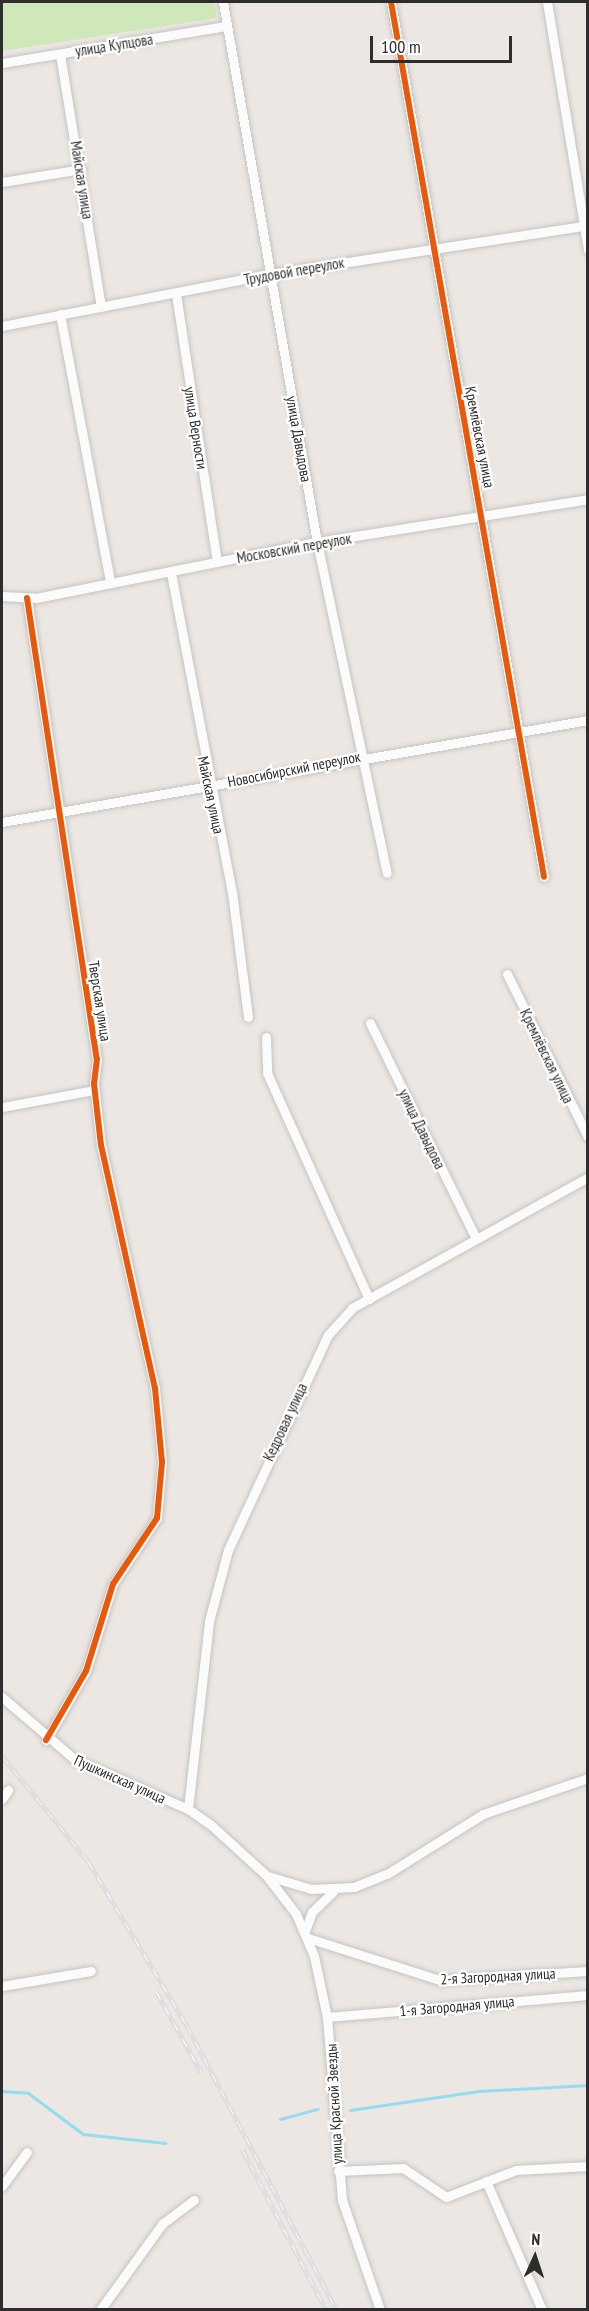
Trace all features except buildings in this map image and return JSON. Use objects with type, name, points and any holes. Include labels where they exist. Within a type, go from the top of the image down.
[{"type":"street","name":"улица Давыдова","points":[[223,2],[317,542],[366,755],[387,873]]},
{"type":"street","name":"Кремлёвская улица","points":[[391,2],[432,248],[522,731],[544,877]]},
{"type":"street","points":[[547,2],[586,226],[588,250]]},
{"type":"street","name":"улица Купцова","points":[[2,63],[226,26]]},
{"type":"street","name":"Майская улица","points":[[60,54],[81,169],[100,307]]},
{"type":"street","points":[[2,182],[81,169]]},
{"type":"street","name":"Трудовой переулок","points":[[2,326],[176,294],[269,274],[586,226]]},
{"type":"street","name":"улица Верности","points":[[176,294],[217,562]]},
{"type":"street","points":[[60,314],[111,582]]},
{"type":"street","name":"Московский переулок","points":[[2,596],[27,598],[171,573],[317,542],[588,499]]},
{"type":"street","name":"Майская улица","points":[[171,573],[208,786],[232,892],[248,1017]]},
{"type":"street","name":"Тверская улица","points":[[27,598],[97,1059],[94,1090],[121,1252],[155,1388],[160,1511],[113,1584],[86,1671],[46,1740]]},
{"type":"street","name":"Новосибирский переулок","points":[[2,822],[208,786],[366,755],[588,720]]},
{"type":"street","name":"Кремлёвская улица","points":[[507,974],[588,1137]]},
{"type":"street","name":"улица Давыдова","points":[[370,1023],[475,1236]]},
{"type":"street","points":[[266,1036],[267,1073],[369,1299]]},
{"type":"street","points":[[2,1107],[94,1090]]},
{"type":"street","name":"Кедровая улица","points":[[188,1809],[209,1621],[228,1550],[313,1361],[345,1314],[475,1236],[588,1177]]},
{"type":"street","name":"Пушкинская улица","points":[[2,1697],[46,1740],[96,1771],[188,1809],[266,1875]]},
{"type":"street","points":[[307,1934],[312,1912],[333,1892],[387,1874],[483,1814],[588,1778]]},
{"type":"street","points":[[2,1799],[8,1790]]},
{"type":"street","points":[[266,1875],[333,1892]]},
{"type":"street","points":[[266,1875],[307,1934]]},
{"type":"street","name":"2-я Загородная улица","points":[[307,1934],[440,1980],[588,1971]]},
{"type":"street","name":"улица Красной Звезды","points":[[307,1934],[327,2017],[338,2171],[347,2225],[380,2310]]},
{"type":"street","points":[[2,1986],[91,1971]]},
{"type":"street","name":"1-я Загородная улица","points":[[327,2017],[588,1995]]},
{"type":"street","points":[[2,2186],[27,2152]]},
{"type":"street","points":[[338,2171],[403,2168],[446,2197],[516,2170],[588,2166]]},
{"type":"street","points":[[486,2181],[543,2310]]},
{"type":"street","points":[[100,2310],[162,2224],[194,2200]]},
{"type":"green space","points":[[2,2],[214,2],[217,18],[2,51]]},
{"type":"waterway","points":[[350,2110],[479,2091],[588,2085]]},
{"type":"waterway","points":[[2,2091],[28,2093],[83,2134],[166,2143]]},
{"type":"waterway","points":[[280,2119],[318,2109]]},
{"type":"railway","points":[[2,1756],[88,1861],[187,2026],[337,2310]]},
{"type":"railway","points":[[156,1991],[201,2072]]},
{"type":"railway","points":[[242,2149],[326,2310]]},
{"type":"cycle path","points":[[391,2],[544,877]]},
{"type":"cycle path","points":[[27,598],[97,1059],[94,1084],[101,1145],[155,1388],[162,1462],[157,1518],[113,1584],[86,1671],[46,1740]]}]
